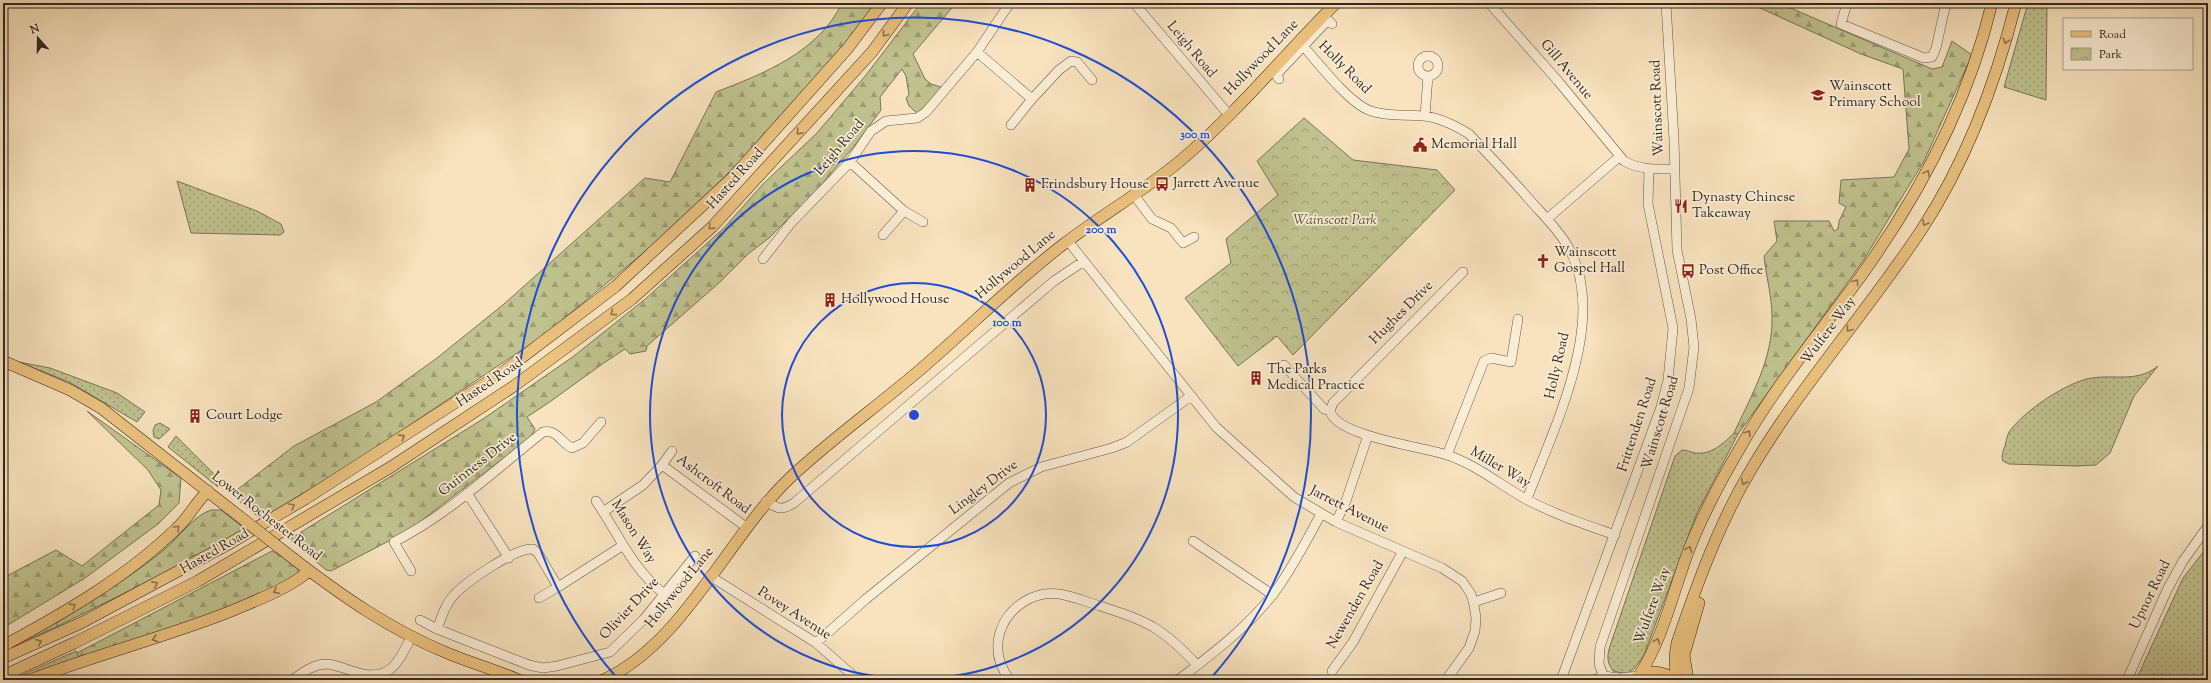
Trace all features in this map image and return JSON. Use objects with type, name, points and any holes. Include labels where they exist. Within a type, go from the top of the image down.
[{"type":"main road","name":"Hasted Road","points":[[3,658],[81,623],[227,545],[305,498],[503,372],[616,286],[733,177],[848,48],[882,3]]},
{"type":"main road","name":"Hasted Road","points":[[3,676],[74,644],[198,581],[391,467],[520,382],[632,299],[712,226],[872,52],[908,3]]},
{"type":"main road","name":"Hollywood Lane","points":[[603,680],[630,666],[645,654],[672,624],[710,576],[766,501],[797,471],[900,387],[1028,272],[1068,241],[1182,159],[1229,115],[1301,43],[1336,3]]},
{"type":"main road","name":"Wulfere Way","points":[[1636,678],[1656,645],[1695,536],[1729,466],[1768,404],[1888,237],[1932,163],[1964,94],[1992,3]]},
{"type":"main road","name":"Wulfere Way","points":[[1675,680],[1674,656],[1677,643],[1712,549],[1730,509],[1759,456],[1806,387],[1901,259],[1946,189],[1975,127],[1993,80],[2016,3]]},
{"type":"main road","name":"Lower Rochester Road","points":[[3,361],[70,390],[101,408],[309,571],[368,613],[411,637],[448,654],[519,680]]},
{"type":"main road","points":[[3,646],[76,604],[137,562],[178,527],[208,491]]},
{"type":"main road","points":[[1688,680],[1685,669],[1685,649],[1712,549]]},
{"type":"main road","points":[[30,680],[71,664],[207,621],[278,590],[299,579],[309,571]]},
{"type":"main road","points":[[1636,678],[1657,672],[1667,675],[1675,680]]},
{"type":"street","name":"Leigh Road","points":[[762,259],[791,223],[850,162],[871,131],[886,121],[917,118],[926,112],[977,52],[1010,3]]},
{"type":"street","name":"Leigh Road","points":[[1134,3],[1229,115]]},
{"type":"street","name":"Gill Avenue","points":[[1489,3],[1558,81],[1619,157],[1632,166],[1649,169],[1674,169]]},
{"type":"street","name":"Wainscott Road","points":[[1604,677],[1598,660],[1600,647],[1689,388],[1694,347],[1691,319],[1677,250],[1666,3]]},
{"type":"street","points":[[1847,3],[1841,24],[1924,58],[1932,57],[1936,48],[1946,3]]},
{"type":"street","points":[[1279,78],[1276,75],[1301,43],[1328,20],[1332,24]]},
{"type":"street","name":"Holly Road","points":[[1301,43],[1348,95],[1369,111],[1387,115],[1425,116],[1458,127],[1469,134],[1547,218],[1568,245],[1580,276],[1582,313],[1579,350],[1568,395],[1527,500]]},
{"type":"street","points":[[977,52],[1032,99]]},
{"type":"street","points":[[1010,125],[1059,70],[1071,61],[1077,62],[1092,80]]},
{"type":"street","points":[[1425,116],[1428,76]]},
{"type":"street","points":[[1547,218],[1619,157]]},
{"type":"street","points":[[850,162],[904,210],[923,222]]},
{"type":"street","name":"Frittenden Road","points":[[1561,680],[1661,407],[1668,380],[1672,352],[1673,328],[1648,204],[1649,169]]},
{"type":"street","points":[[1134,195],[1152,219],[1171,228],[1184,243],[1194,237]]},
{"type":"street","points":[[883,235],[904,210]]},
{"type":"street","name":"Jarrett Avenue","points":[[1068,241],[1216,427],[1294,497],[1336,522],[1442,568],[1456,576],[1466,588],[1474,602],[1476,621],[1473,639],[1446,680]]},
{"type":"street","points":[[766,501],[777,508],[785,508],[794,503],[1054,281],[1084,261]]},
{"type":"street","name":"Hughes Drive","points":[[1330,411],[1333,403],[1463,272]]},
{"type":"street","points":[[1447,455],[1484,361],[1491,358],[1511,362],[1518,319]]},
{"type":"street","name":"Miller Way","points":[[1284,364],[1324,409],[1330,411],[1334,417],[1353,430],[1393,443],[1447,455],[1489,476],[1527,500],[1547,510],[1615,535]]},
{"type":"street","name":"Lingley Drive","points":[[816,643],[850,613],[1009,483],[1041,467],[1112,448],[1127,442],[1191,396]]},
{"type":"street","name":"Guinness Drive","points":[[411,571],[394,542],[425,524],[467,493],[543,432],[550,431],[555,433],[566,445],[572,448],[583,443],[602,422]]},
{"type":"street","points":[[1336,522],[1346,501],[1368,435]]},
{"type":"street","name":"Ashcroft Road","points":[[604,512],[643,485],[662,465],[672,451]]},
{"type":"street","name":"Ashcroft Road","points":[[662,465],[746,527]]},
{"type":"street","points":[[467,493],[509,558]]},
{"type":"street","name":"Mason Way","points":[[596,501],[604,512],[622,546],[639,571],[664,594]]},
{"type":"street","points":[[1179,680],[1251,618],[1272,595],[1321,514]]},
{"type":"street","name":"Upnor Road","points":[[2127,680],[2167,590],[2183,561],[2208,526]]},
{"type":"street","points":[[1193,541],[1272,595]]},
{"type":"street","points":[[539,598],[622,546]]},
{"type":"street","points":[[438,629],[447,604],[454,595],[472,580],[520,550],[533,549],[538,553],[558,586]]},
{"type":"street","name":"Newenden Road","points":[[1332,671],[1353,642],[1403,551]]},
{"type":"street","name":"Olivier Drive","points":[[420,620],[438,629],[530,665],[543,668],[557,666],[610,652],[633,630],[695,556]]},
{"type":"street","name":"Povey Avenue","points":[[710,576],[816,643],[858,680]]},
{"type":"street","points":[[1474,602],[1501,593]]},
{"type":"street","points":[[1010,680],[998,658],[998,643],[1001,629],[1008,616],[1019,605],[1032,598],[1046,594],[1061,594],[1138,618],[1172,640],[1197,664]]},
{"type":"street","points":[[292,680],[311,668],[324,664],[337,665],[367,675],[382,674],[397,662],[411,637]]},
{"type":"street","points":[[1595,680],[1604,677],[1636,678]]},
{"type":"green space","points":[[842,3],[877,3],[837,55],[773,128],[677,225],[544,335],[362,457],[261,519],[234,497],[238,489],[294,446],[376,402],[437,358],[504,304],[645,178],[670,182],[716,92],[770,69],[804,48],[819,35],[832,20]]},
{"type":"green space","points":[[921,3],[956,3],[913,54],[925,79],[931,84],[941,87],[931,102],[917,113],[909,106],[906,98],[909,95],[906,76],[902,69],[880,97],[881,110],[855,145],[816,191],[769,238],[748,254],[720,282],[647,346],[646,351],[630,354],[625,349],[527,417],[535,429],[531,437],[408,531],[331,571],[326,570],[290,539],[483,419],[574,356],[644,300],[724,228],[763,184],[817,133],[866,75]]},
{"type":"green space","points":[[1749,3],[1779,3],[1932,69],[1942,67],[1952,41],[1972,55],[1924,161],[1863,261],[1738,434],[1734,433],[1760,377],[1769,348],[1772,309],[1764,256],[1777,241],[1774,221],[1829,221],[1834,231],[1838,229],[1839,221],[1846,207],[1839,203],[1841,180],[1894,177],[1909,149],[1903,69],[1861,54]]},
{"type":"green space","points":[[2028,3],[2047,3],[2046,100],[2004,87]]},
{"type":"green space","name":"Wainscott Park","points":[[1304,118],[1353,160],[1437,170],[1455,190],[1293,355],[1277,336],[1238,366],[1185,298],[1231,263],[1226,239],[1278,195],[1257,161]]},
{"type":"green space","points":[[177,181],[257,211],[281,224],[284,232],[280,235],[191,233]]},
{"type":"green space","points":[[19,362],[50,368],[117,393],[145,412],[137,422],[69,382]]},
{"type":"green space","points":[[2158,366],[2134,396],[2110,453],[2096,465],[2076,466],[2009,464],[2003,461],[2002,454],[2009,432],[2024,416],[2056,393],[2077,382],[2087,379],[2097,377],[2124,377],[2141,375]]},
{"type":"green space","points":[[87,411],[181,478],[179,503],[158,524],[85,578],[3,628],[3,578],[56,550],[82,566],[159,505],[161,490],[148,470]]},
{"type":"green space","points":[[160,423],[170,429],[159,439],[154,437],[153,431],[155,425]]},
{"type":"green space","points":[[1734,433],[1738,434],[1697,513],[1644,655],[1635,668],[1627,674],[1613,671],[1608,661],[1610,647],[1675,456],[1682,450],[1695,453],[1706,452],[1721,445]]},
{"type":"green space","points":[[176,436],[213,473],[218,487],[168,447]]},
{"type":"green space","points":[[211,510],[221,510],[245,529],[151,580],[58,626],[56,623],[112,588],[139,569],[165,549],[198,517]]},
{"type":"green space","points":[[198,517],[169,547],[132,575],[56,623],[58,626],[20,643],[19,641],[151,557]]},
{"type":"green space","points":[[2208,546],[2208,680],[2136,680],[2183,578]]},
{"type":"green space","points":[[272,551],[293,562],[298,568],[297,579],[204,619],[79,658],[77,653]]},
{"type":"green space","points":[[76,651],[79,658],[21,680],[11,680]]},
{"type":"place","name":"Wainscott Primary School","points":[[1818,95]]},
{"type":"place","name":"Memorial Hall","points":[[1420,145]]},
{"type":"place","name":"Jarrett Avenue","points":[[1162,184]]},
{"type":"place","name":"Frindsbury House","points":[[1030,185]]},
{"type":"place","name":"Dynasty Chinese Takeaway","points":[[1681,206]]},
{"type":"place","name":"Wainscott Gospel Hall","points":[[1543,261]]},
{"type":"place","name":"Post Office","points":[[1688,271]]},
{"type":"place","name":"Hollywood House","points":[[830,300]]},
{"type":"place","name":"The Parks Medical Practice","points":[[1256,378]]},
{"type":"place","name":"Court Lodge","points":[[195,416]]}]
